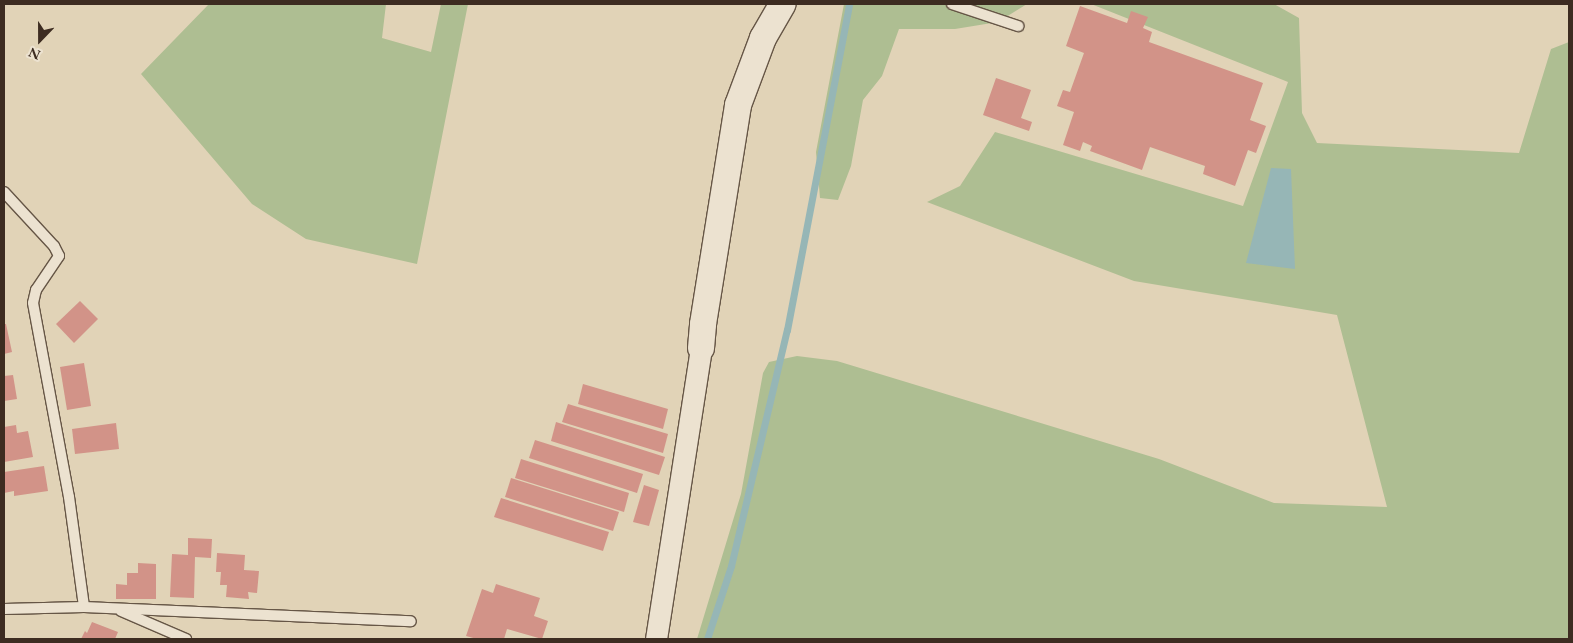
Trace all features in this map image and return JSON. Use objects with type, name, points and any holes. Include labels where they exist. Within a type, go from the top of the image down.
[{"type":"street","points":[[656,639],[701,348],[704,314],[738,105],[763,38],[783,4]]},
{"type":"lane","points":[[952,4],[1018,26]]},
{"type":"lane","points":[[4,192],[54,246],[59,256],[36,290],[33,303],[68,497],[84,607]]},
{"type":"lane","points":[[4,609],[84,607],[410,621]]},
{"type":"lane","points":[[118,609],[186,639]]},
{"type":"green space","points":[[209,4],[386,4],[382,38],[431,52],[441,4],[468,4],[417,264],[306,239],[252,204],[141,74]]},
{"type":"green space","points":[[844,4],[1027,4],[998,22],[955,29],[899,29],[882,76],[863,100],[851,166],[838,200],[820,198],[816,152]]},
{"type":"green space","points":[[1091,4],[1274,4],[1299,18],[1302,113],[1317,143],[1519,153],[1551,49],[1569,42],[1569,639],[697,639],[741,494],[763,373],[769,362],[797,356],[837,361],[1159,459],[1274,503],[1387,507],[1337,315],[1134,281],[927,202],[960,186],[995,132],[1243,206],[1288,82]]},
{"type":"water","points":[[1271,168],[1291,169],[1295,269],[1246,263]]},
{"type":"building","points":[[1080,6],[1127,23],[1131,11],[1148,17],[1143,28],[1152,32],[1149,42],[1263,83],[1250,120],[1266,126],[1256,153],[1248,150],[1235,186],[1203,174],[1205,166],[1150,147],[1142,170],[1090,151],[1092,146],[1083,142],[1080,151],[1063,145],[1074,112],[1057,106],[1063,90],[1070,92],[1084,53],[1066,46]]},
{"type":"building","points":[[996,78],[1031,90],[1021,118],[1032,122],[1029,131],[983,115]]},
{"type":"building","points":[[80,301],[98,319],[74,343],[56,324]]},
{"type":"building","points":[[4,324],[6,324],[12,352],[4,354]]},
{"type":"building","points":[[84,363],[91,406],[67,410],[60,367]]},
{"type":"building","points":[[13,375],[17,399],[4,401],[4,376]]},
{"type":"building","points":[[583,384],[668,409],[663,429],[578,404]]},
{"type":"building","points":[[568,404],[668,434],[663,453],[562,422]]},
{"type":"building","points":[[556,422],[665,457],[659,475],[551,441]]},
{"type":"building","points":[[116,423],[119,449],[75,454],[72,429]]},
{"type":"building","points":[[16,425],[17,433],[28,431],[33,457],[4,462],[4,427]]},
{"type":"building","points":[[535,440],[643,474],[637,493],[529,458]]},
{"type":"building","points":[[521,459],[629,493],[624,512],[515,478]]},
{"type":"building","points":[[44,466],[48,491],[14,496],[14,491],[4,493],[4,472]]},
{"type":"building","points":[[511,478],[619,512],[613,531],[505,497]]},
{"type":"building","points":[[644,485],[659,490],[649,526],[633,522]]},
{"type":"building","points":[[501,498],[609,532],[603,551],[494,517]]},
{"type":"building","points":[[188,538],[212,539],[211,558],[195,557],[194,598],[170,597],[172,554],[188,555]]},
{"type":"building","points":[[217,553],[245,555],[244,570],[259,571],[257,593],[248,592],[249,599],[226,597],[227,585],[220,585],[221,572],[216,572]]},
{"type":"building","points":[[138,563],[156,564],[156,599],[116,599],[116,584],[127,585],[127,573],[138,573]]},
{"type":"building","points":[[496,584],[540,598],[534,616],[548,621],[542,639],[507,629],[504,639],[477,639],[466,636],[482,589],[493,593]]},
{"type":"building","points":[[92,622],[118,632],[115,639],[81,639],[85,631],[87,633]]},
{"type":"waterway","points":[[707,639],[731,566],[787,330],[849,4]]}]
